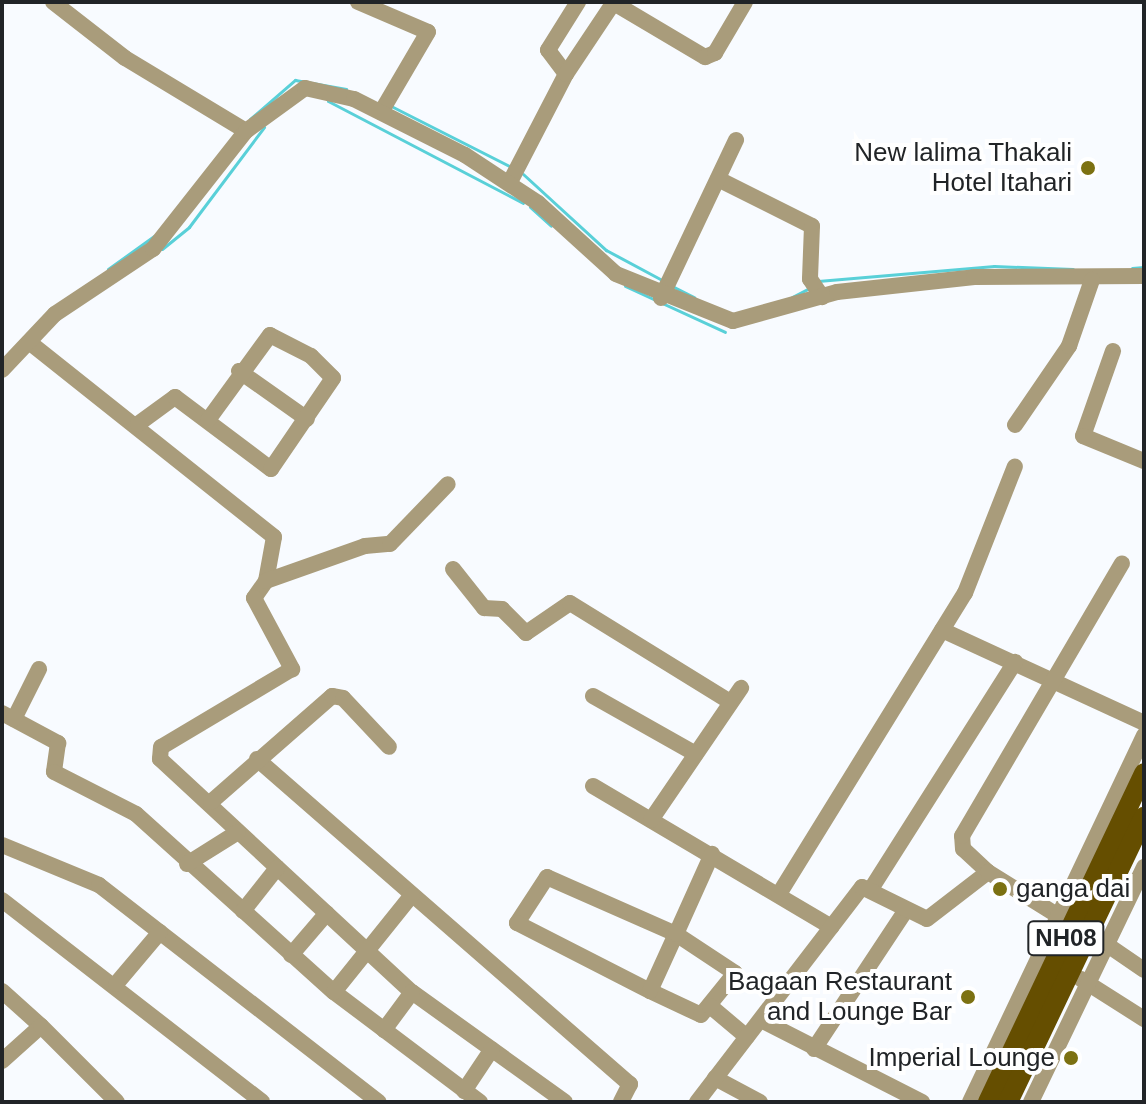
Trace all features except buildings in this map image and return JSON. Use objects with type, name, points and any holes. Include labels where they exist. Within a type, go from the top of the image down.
[{"type":"main road","name":"NH08","points":[[1008,1102],[1144,773]]},
{"type":"main road","name":"NH08","points":[[988,1102],[1144,817]]},
{"type":"street","points":[[53,2],[125,58],[246,131]]},
{"type":"street","points":[[358,2],[428,32],[381,112]]},
{"type":"street","points":[[566,74],[548,50],[578,2]]},
{"type":"street","points":[[510,182],[566,74],[614,2],[705,57],[715,53],[745,2]]},
{"type":"street","points":[[2,370],[55,314],[153,249],[246,131],[305,88],[381,112],[510,182],[616,274],[661,298],[733,321],[822,297],[974,277],[1092,280],[1144,276]]},
{"type":"street","points":[[661,298],[736,140]]},
{"type":"street","points":[[718,179],[812,226],[810,279],[822,297]]},
{"type":"street","points":[[1015,425],[1069,346],[1092,280]]},
{"type":"street","points":[[138,424],[175,397],[271,469],[333,378],[311,356],[270,335],[239,371],[208,420]]},
{"type":"street","points":[[29,342],[138,424],[274,537],[266,581],[254,598],[292,661],[290,672],[160,751],[238,832],[412,992],[565,1102]]},
{"type":"street","points":[[1113,351],[1083,436],[1144,461]]},
{"type":"street","points":[[239,371],[307,419]]},
{"type":"street","points":[[779,894],[965,593],[1015,466]]},
{"type":"street","points":[[266,581],[365,546],[390,544],[448,484]]},
{"type":"street","points":[[1060,917],[988,872],[963,849],[962,836],[1122,563]]},
{"type":"street","points":[[453,569],[484,608],[502,609],[526,633],[570,603],[730,702]]},
{"type":"street","points":[[942,630],[1144,723]]},
{"type":"street","points":[[871,889],[1015,662]]},
{"type":"street","points":[[39,669],[8,716],[58,743],[54,772],[136,814],[187,864],[334,992],[480,1102]]},
{"type":"street","points":[[651,820],[741,688]]},
{"type":"street","points":[[211,802],[257,759],[338,695],[389,747]]},
{"type":"street","points":[[593,696],[696,754]]},
{"type":"street","points":[[1031,1102],[1063,969],[1060,917],[1144,735]]},
{"type":"street","points":[[257,759],[630,1084],[621,1102]]},
{"type":"street","points":[[593,786],[831,927]]},
{"type":"street","points":[[187,864],[238,832]]},
{"type":"street","points":[[2,845],[99,885],[379,1102]]},
{"type":"street","points":[[650,991],[712,854]]},
{"type":"street","points":[[970,1102],[1063,969],[1106,944],[1137,903],[1144,867]]},
{"type":"street","points":[[243,911],[277,868]]},
{"type":"street","points":[[697,1102],[860,889],[871,889],[906,910],[932,917],[988,872]]},
{"type":"street","points":[[547,877],[676,934],[735,973],[701,1015],[650,991],[517,923],[547,877]]},
{"type":"street","points":[[334,992],[412,895]]},
{"type":"street","points":[[2,900],[116,984],[262,1102]]},
{"type":"street","points":[[814,1049],[906,910]]},
{"type":"street","points":[[291,955],[327,913]]},
{"type":"street","points":[[116,984],[160,932]]},
{"type":"street","points":[[1106,944],[1144,970]]},
{"type":"street","points":[[1063,969],[1144,1019]]},
{"type":"street","points":[[2,991],[117,1102]]},
{"type":"street","points":[[384,1030],[412,992]]},
{"type":"street","points":[[710,1006],[747,1037]]},
{"type":"street","points":[[761,1020],[898,1097],[922,1102]]},
{"type":"street","points":[[2,1061],[41,1026]]},
{"type":"street","points":[[464,1091],[492,1049]]},
{"type":"street","points":[[715,1078],[760,1102]]},
{"type":"waterway","points":[[250,119],[295,80],[346,89]]},
{"type":"waterway","points":[[328,101],[523,203]]},
{"type":"waterway","points":[[391,106],[513,168]]},
{"type":"waterway","points":[[162,249],[189,227],[264,127]]},
{"type":"waterway","points":[[523,174],[606,250],[662,280]]},
{"type":"waterway","points":[[530,207],[551,226]]},
{"type":"waterway","points":[[108,269],[154,236]]},
{"type":"waterway","points":[[818,281],[994,266],[1073,269]]},
{"type":"waterway","points":[[1132,268],[1144,267]]},
{"type":"waterway","points":[[625,286],[725,332]]},
{"type":"waterway","points":[[672,286],[694,297]]},
{"type":"waterway","points":[[792,297],[810,288]]},
{"type":"place","name":"New lalima Thakali Hotel Itahari","points":[[1088,168]]},
{"type":"place","name":"ganga dai","points":[[1000,889]]},
{"type":"place","name":"Bagaan Restaurant and Lounge Bar","points":[[968,997]]},
{"type":"place","name":"Imperial Lounge","points":[[1071,1058]]}]
